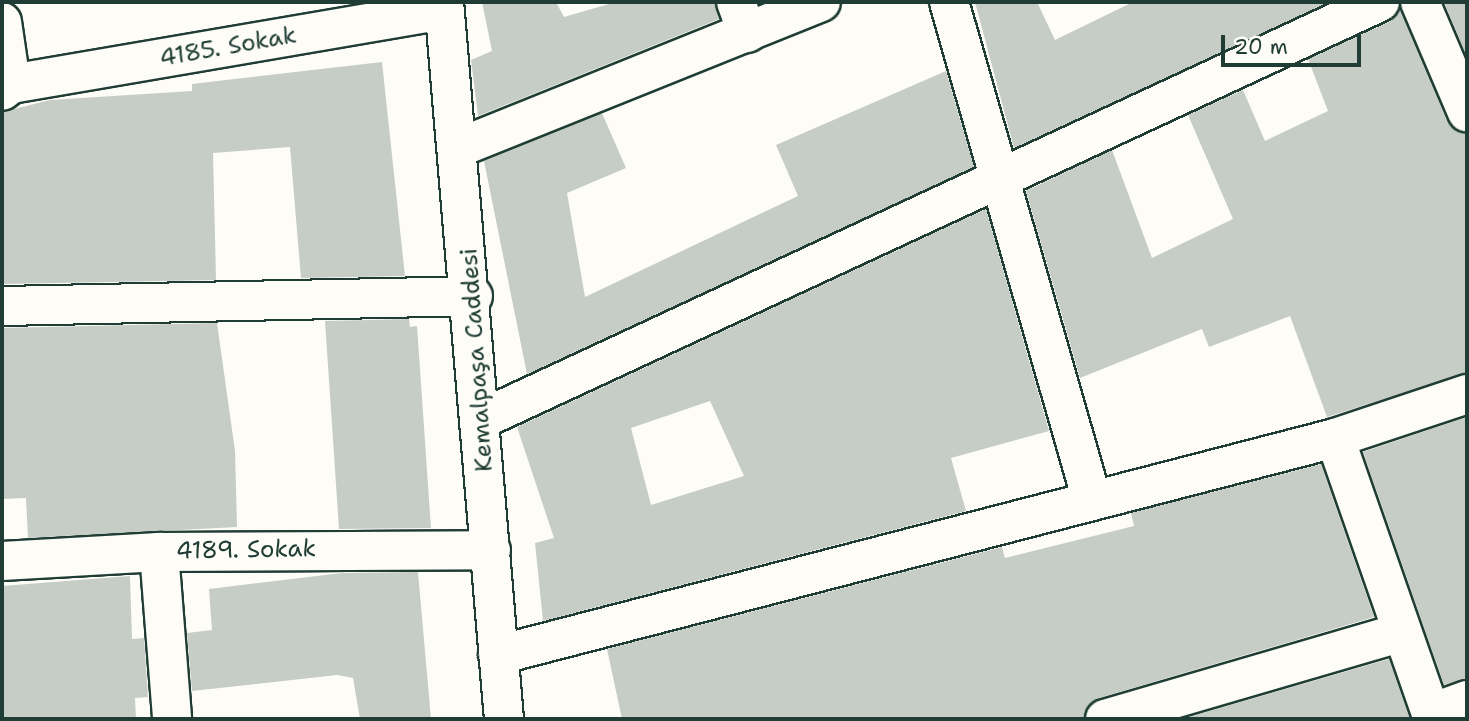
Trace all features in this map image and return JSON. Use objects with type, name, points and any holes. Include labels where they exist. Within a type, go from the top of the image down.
[{"type":"street","points":[[458,148],[742,17],[821,2]]},
{"type":"street","points":[[949,2],[1005,181],[1092,500]]},
{"type":"street","points":[[482,419],[1005,181],[1380,2]]},
{"type":"street","points":[[1420,2],[1467,112]]},
{"type":"street","name":"4185. Sokak","points":[[6,87],[444,6]]},
{"type":"street","name":"Kemalpaşa Caddesi","points":[[444,6],[473,296],[503,719]]},
{"type":"street","points":[[2,22],[6,87]]},
{"type":"street","points":[[2,306],[473,296]]},
{"type":"street","points":[[498,655],[1335,438],[1467,394]]},
{"type":"street","points":[[1335,438],[1432,716],[1467,700]]},
{"type":"street","name":"4189. Sokak","points":[[2,561],[159,552],[491,550]]},
{"type":"street","points":[[159,552],[172,719]]},
{"type":"street","points":[[1105,719],[1402,632]]},
{"type":"building","points":[[482,2],[556,2],[564,17],[616,2],[715,2],[719,19],[478,116],[471,60],[492,51]]},
{"type":"building","points":[[975,2],[1037,2],[1055,40],[1133,2],[1329,2],[1014,148]]},
{"type":"building","points":[[1444,2],[1467,2],[1467,57]]},
{"type":"building","points":[[1400,10],[1447,121],[1467,133],[1467,373],[1327,417],[1290,316],[1209,347],[1202,329],[1080,378],[1026,191],[1112,150],[1152,258],[1233,219],[1188,115],[1243,90],[1265,141],[1328,111],[1308,59],[1389,22]]},
{"type":"building","points":[[382,62],[405,276],[301,278],[290,147],[213,153],[216,280],[2,284],[2,112],[50,100],[192,91],[192,84]]},
{"type":"building","points":[[946,71],[974,167],[527,374],[484,161],[602,113],[626,168],[567,193],[585,297],[798,196],[776,145]]},
{"type":"building","points":[[986,209],[1049,431],[951,458],[966,511],[543,621],[535,543],[554,538],[517,427]],"holes":[[[710,401],[744,476],[651,505],[631,428]]]},
{"type":"building","points":[[409,319],[410,327],[417,326],[431,528],[339,529],[325,321]]},
{"type":"building","points":[[217,323],[235,451],[237,527],[28,538],[26,498],[2,499],[2,328]]},
{"type":"building","points":[[1467,417],[1467,679],[1444,685],[1363,452]]},
{"type":"building","points":[[1321,464],[1374,617],[1099,698],[1084,719],[622,719],[607,649],[1002,547],[1005,558],[1134,526],[1131,513]]},
{"type":"building","points":[[418,572],[431,719],[360,719],[353,678],[337,675],[192,691],[187,633],[212,630],[209,589],[342,573]]},
{"type":"building","points":[[130,576],[132,639],[144,638],[148,697],[135,698],[136,719],[2,719],[2,586]]},
{"type":"building","points":[[1389,659],[1410,719],[1182,719]]}]
